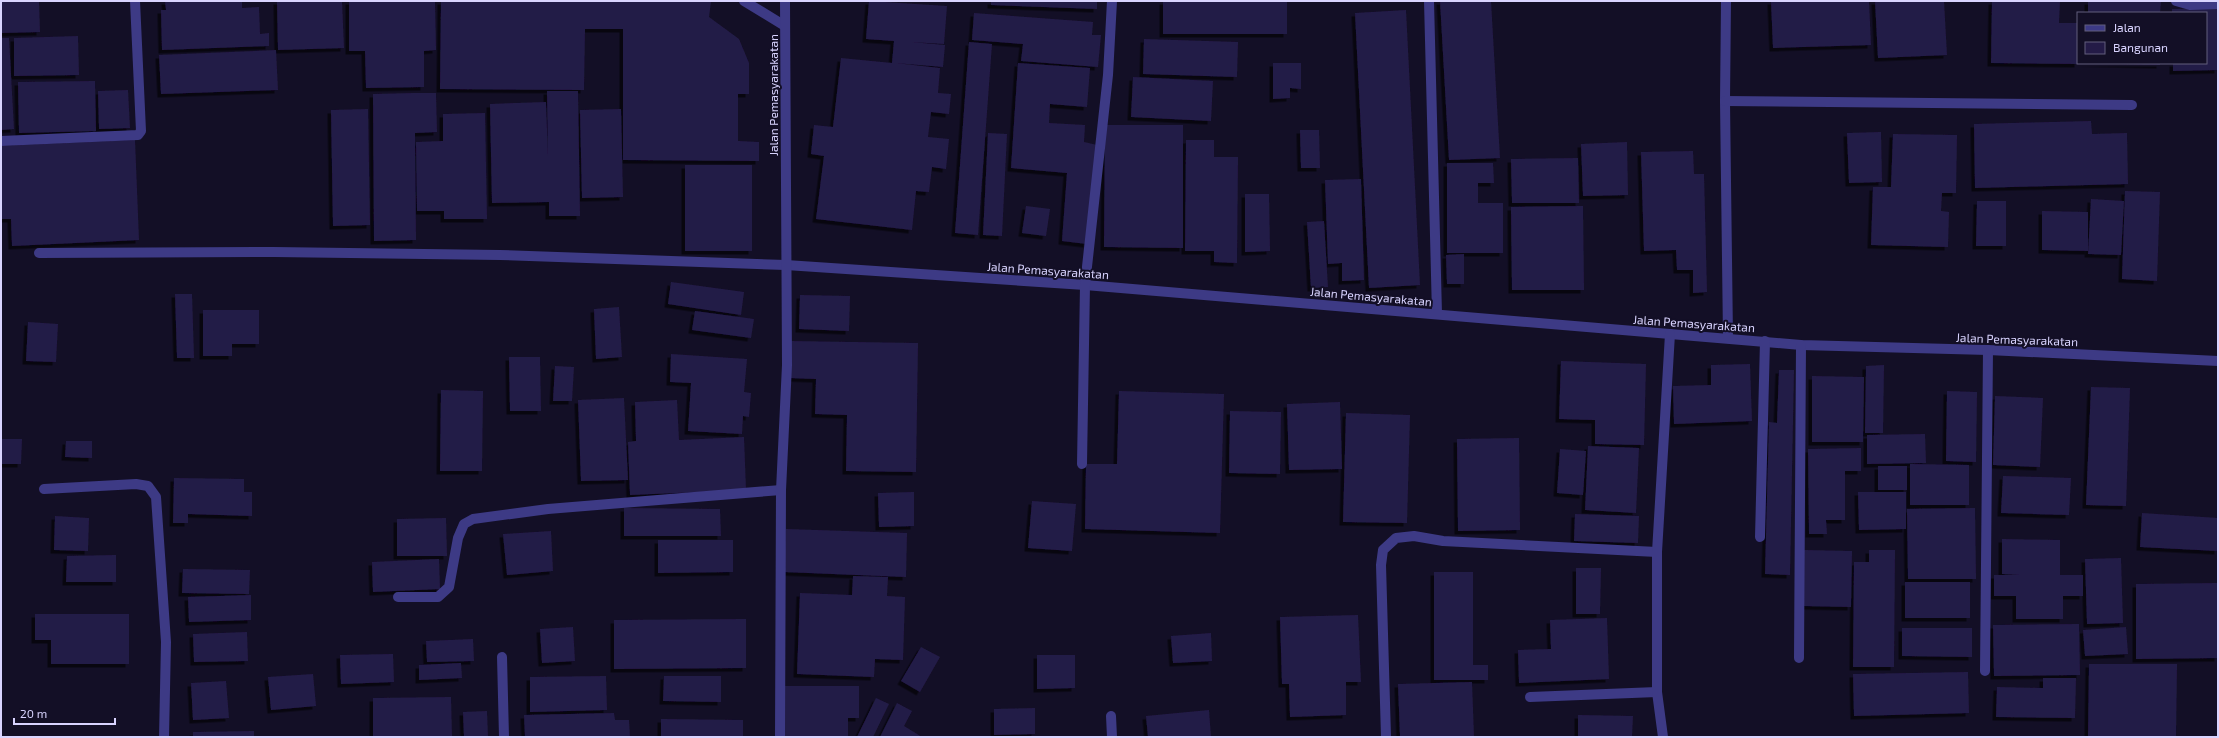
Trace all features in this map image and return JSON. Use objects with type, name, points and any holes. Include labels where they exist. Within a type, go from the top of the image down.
[{"type":"street","points":[[1,141],[138,135],[141,131],[135,1]]},
{"type":"street","points":[[744,1],[785,26]]},
{"type":"street","name":"Jalan Pemasyarakatan","points":[[786,1],[786,265],[1085,285],[1801,345],[1988,350],[2218,360]]},
{"type":"street","points":[[1082,464],[1085,285],[1108,75],[1112,1]]},
{"type":"street","points":[[1429,1],[1437,314]]},
{"type":"street","points":[[1726,1],[1725,101],[1728,338]]},
{"type":"street","points":[[2176,1],[2190,5],[2218,4]]},
{"type":"street","points":[[1725,101],[2132,105]]},
{"type":"street","points":[[39,253],[274,252],[500,255],[786,265],[787,365],[782,490],[780,737]]},
{"type":"street","points":[[1663,737],[1657,692],[1657,552],[1670,334]]},
{"type":"street","points":[[1760,537],[1765,341]]},
{"type":"street","points":[[1799,658],[1801,345]]},
{"type":"street","points":[[1985,671],[1988,350]]},
{"type":"street","points":[[44,489],[136,484],[148,486],[156,497],[166,642],[164,737]]},
{"type":"street","points":[[398,597],[438,597],[449,587],[458,538],[464,524],[473,519],[548,509],[782,490]]},
{"type":"street","points":[[1386,737],[1381,565],[1382,550],[1396,538],[1414,536],[1443,542],[1657,552]]},
{"type":"street","points":[[502,657],[504,737]]},
{"type":"street","points":[[1530,697],[1657,692]]},
{"type":"street","points":[[1111,716],[1112,737]]},
{"type":"building","points":[[1,1],[39,1],[40,32],[1,33]]},
{"type":"building","points":[[165,1],[242,1],[242,8],[259,7],[260,34],[269,33],[269,46],[162,50],[161,10],[166,10]]},
{"type":"building","points":[[277,1],[342,1],[344,48],[278,50]]},
{"type":"building","points":[[349,1],[435,1],[436,50],[424,51],[424,87],[366,88],[365,51],[349,51]]},
{"type":"building","points":[[441,1],[711,1],[709,17],[739,39],[749,63],[749,94],[738,94],[738,141],[759,142],[759,161],[623,160],[623,29],[585,29],[584,90],[440,89]]},
{"type":"building","points":[[869,1],[947,6],[944,44],[911,42],[945,45],[943,67],[895,63],[940,68],[938,93],[951,94],[949,114],[931,112],[928,137],[949,139],[946,169],[932,167],[929,192],[916,191],[912,230],[816,219],[824,156],[811,154],[814,125],[833,127],[841,58],[892,63],[894,41],[866,39]]},
{"type":"building","points":[[991,1],[1097,1],[1097,9],[991,5]]},
{"type":"building","points":[[1163,1],[1287,1],[1287,34],[1163,34]]},
{"type":"building","points":[[1440,1],[1491,1],[1500,158],[1449,160]]},
{"type":"building","points":[[1771,1],[1869,1],[1871,45],[1773,48]]},
{"type":"building","points":[[1875,1],[1944,1],[1947,55],[1878,58]]},
{"type":"building","points":[[1992,1],[2060,1],[2059,23],[2077,23],[2077,64],[1991,63]]},
{"type":"building","points":[[2088,1],[2161,1],[2160,12],[2088,12]]},
{"type":"building","points":[[2218,8],[2218,70],[2173,71],[2173,64],[2207,64],[2207,12],[2172,12],[2172,9]]},
{"type":"building","points":[[1406,10],[1420,285],[1369,288],[1355,13]]},
{"type":"building","points":[[974,13],[1093,22],[1092,35],[1101,35],[1098,67],[1021,61],[1023,44],[972,40]]},
{"type":"building","points":[[78,36],[79,75],[14,76],[14,38]]},
{"type":"building","points":[[1,38],[9,38],[14,129],[1,130]]},
{"type":"building","points":[[1144,39],[1238,42],[1237,77],[1143,74]]},
{"type":"building","points":[[969,42],[992,44],[978,235],[955,233]]},
{"type":"building","points":[[276,50],[278,90],[161,94],[159,55]]},
{"type":"building","points":[[1018,63],[1090,68],[1087,107],[1050,104],[1049,123],[1085,125],[1084,142],[1097,145],[1087,244],[1062,241],[1067,173],[1011,168]]},
{"type":"building","points":[[1273,63],[1301,63],[1301,89],[1290,88],[1290,98],[1273,99]]},
{"type":"building","points":[[2120,64],[2160,64],[2160,65]]},
{"type":"building","points":[[1133,77],[1213,81],[1211,121],[1131,117]]},
{"type":"building","points":[[95,81],[96,131],[19,133],[18,82]]},
{"type":"building","points":[[128,90],[130,128],[99,129],[98,91]]},
{"type":"building","points":[[547,91],[578,91],[580,216],[549,216],[549,202],[492,203],[490,104],[546,102],[548,157]]},
{"type":"building","points":[[436,93],[437,132],[415,133],[416,240],[374,241],[373,94]]},
{"type":"building","points":[[368,109],[370,225],[333,226],[331,110]]},
{"type":"building","points":[[621,109],[623,197],[582,198],[580,110]]},
{"type":"building","points":[[485,113],[487,219],[444,219],[444,211],[417,211],[416,142],[443,141],[443,114]]},
{"type":"building","points":[[2091,121],[2092,134],[2127,133],[2128,184],[1975,188],[1974,124]]},
{"type":"building","points":[[1105,125],[1183,125],[1183,248],[1104,247]]},
{"type":"building","points":[[1300,130],[1319,130],[1320,168],[1301,168]]},
{"type":"building","points":[[1881,132],[1882,182],[1849,183],[1847,133]]},
{"type":"building","points":[[988,133],[1007,134],[1002,236],[983,235]]},
{"type":"building","points":[[1893,134],[1957,135],[1956,193],[1942,193],[1941,211],[1949,212],[1948,247],[1871,245],[1873,187],[1891,187]]},
{"type":"building","points":[[135,140],[139,240],[12,246],[11,219],[1,219],[1,146]]},
{"type":"building","points":[[1186,140],[1214,140],[1214,157],[1238,157],[1237,263],[1214,262],[1214,251],[1185,251]]},
{"type":"building","points":[[1627,142],[1628,195],[1583,196],[1581,144]]},
{"type":"building","points":[[1693,151],[1694,174],[1704,174],[1707,292],[1693,293],[1693,270],[1677,270],[1676,250],[1644,251],[1641,152]]},
{"type":"building","points":[[1578,158],[1579,203],[1512,203],[1511,159]]},
{"type":"building","points":[[1447,163],[1493,163],[1494,183],[1478,183],[1478,203],[1503,203],[1503,253],[1447,253]]},
{"type":"building","points":[[685,165],[752,165],[752,251],[685,251]]},
{"type":"building","points":[[1361,179],[1364,280],[1342,281],[1342,263],[1328,264],[1325,180]]},
{"type":"building","points":[[2125,191],[2160,192],[2157,281],[2122,279]]},
{"type":"building","points":[[1245,194],[1269,194],[1270,251],[1245,252]]},
{"type":"building","points":[[2091,199],[2124,201],[2121,255],[2088,254]]},
{"type":"building","points":[[1977,201],[2006,201],[2006,246],[1976,246]]},
{"type":"building","points":[[1026,206],[1050,209],[1046,236],[1022,233]]},
{"type":"building","points":[[1583,206],[1584,290],[1512,290],[1511,207]]},
{"type":"building","points":[[2042,211],[2088,212],[2088,251],[2042,250]]},
{"type":"building","points":[[1324,221],[1328,287],[1311,288],[1307,222]]},
{"type":"building","points":[[1464,254],[1464,284],[1447,284],[1446,255]]},
{"type":"building","points":[[671,282],[744,292],[741,315],[668,304]]},
{"type":"building","points":[[175,294],[192,294],[194,358],[177,358]]},
{"type":"building","points":[[800,295],[850,296],[849,331],[799,329]]},
{"type":"building","points":[[619,307],[622,357],[596,359],[594,309]]},
{"type":"building","points":[[203,310],[259,310],[259,344],[232,344],[232,356],[203,356]]},
{"type":"building","points":[[695,311],[754,319],[751,338],[692,330]]},
{"type":"building","points":[[28,322],[58,324],[56,362],[26,361]]},
{"type":"building","points":[[789,341],[918,343],[916,472],[846,471],[847,415],[815,414],[816,379],[789,378]]},
{"type":"building","points":[[671,354],[747,359],[744,392],[751,393],[749,417],[743,416],[742,434],[688,431],[691,383],[670,382]]},
{"type":"building","points":[[509,357],[540,357],[541,411],[510,411]]},
{"type":"building","points":[[1561,361],[1646,364],[1644,445],[1595,444],[1595,420],[1559,419]]},
{"type":"building","points":[[1750,364],[1752,421],[1674,424],[1673,386],[1711,385],[1711,365]]},
{"type":"building","points":[[1884,365],[1883,433],[1865,433],[1866,366]]},
{"type":"building","points":[[555,366],[574,367],[572,401],[553,401]]},
{"type":"building","points":[[1779,370],[1794,370],[1790,575],[1765,574],[1769,422],[1777,423]]},
{"type":"building","points":[[1812,376],[1864,377],[1863,442],[1812,442]]},
{"type":"building","points":[[2091,387],[2130,388],[2126,506],[2086,505]]},
{"type":"building","points":[[441,390],[483,391],[482,471],[440,471]]},
{"type":"building","points":[[1119,391],[1224,394],[1220,533],[1085,529],[1086,464],[1117,464]]},
{"type":"building","points":[[1947,391],[1977,392],[1976,462],[1946,461]]},
{"type":"building","points":[[1995,396],[2043,398],[2040,467],[1993,465]]},
{"type":"building","points":[[624,398],[628,480],[581,481],[578,400]]},
{"type":"building","points":[[677,400],[679,440],[744,437],[746,490],[630,495],[628,442],[636,441],[635,402]]},
{"type":"building","points":[[1340,402],[1342,469],[1289,470],[1287,404]]},
{"type":"building","points":[[1230,411],[1281,412],[1280,474],[1229,473]]},
{"type":"building","points":[[1346,413],[1410,415],[1407,523],[1343,522]]},
{"type":"building","points":[[1925,434],[1926,463],[1867,464],[1867,435]]},
{"type":"building","points":[[1519,438],[1520,530],[1458,531],[1457,439]]},
{"type":"building","points":[[1,439],[22,439],[21,464],[1,464]]},
{"type":"building","points":[[66,441],[92,441],[92,458],[65,457]]},
{"type":"building","points":[[1588,446],[1639,448],[1636,513],[1585,510]]},
{"type":"building","points":[[1861,448],[1861,471],[1845,471],[1845,520],[1826,520],[1827,534],[1809,534],[1808,449]]},
{"type":"building","points":[[1560,449],[1586,451],[1583,495],[1557,493]]},
{"type":"building","points":[[1910,464],[1969,465],[1969,505],[1910,505]]},
{"type":"building","points":[[1878,466],[1907,466],[1907,490],[1878,490]]},
{"type":"building","points":[[2003,476],[2071,478],[2069,515],[2001,513]]},
{"type":"building","points":[[174,478],[244,479],[244,492],[252,492],[252,516],[188,514],[188,523],[173,523]]},
{"type":"building","points":[[914,492],[914,526],[879,527],[878,493]]},
{"type":"building","points":[[1858,492],[1906,492],[1906,529],[1859,530]]},
{"type":"building","points":[[1032,501],[1076,504],[1072,551],[1028,548]]},
{"type":"building","points":[[624,508],[720,509],[721,536],[624,536]]},
{"type":"building","points":[[1975,508],[1976,579],[1908,579],[1907,509]]},
{"type":"building","points":[[2142,513],[2218,518],[2218,551],[2140,547]]},
{"type":"building","points":[[1575,514],[1639,516],[1638,543],[1574,541]]},
{"type":"building","points":[[55,516],[89,518],[88,551],[54,550]]},
{"type":"building","points":[[446,518],[447,556],[397,556],[397,519]]},
{"type":"building","points":[[786,529],[907,533],[906,577],[784,572]]},
{"type":"building","points":[[551,531],[553,571],[507,575],[503,534]]},
{"type":"building","points":[[2002,539],[2060,540],[2060,575],[2083,575],[2083,596],[2063,596],[2063,619],[2016,619],[2016,596],[1994,596],[1994,575],[2020,575],[2002,574]]},
{"type":"building","points":[[658,540],[733,540],[733,572],[658,573]]},
{"type":"building","points":[[1804,550],[1852,551],[1851,607],[1803,606]]},
{"type":"building","points":[[1869,550],[1895,550],[1894,667],[1853,667],[1854,562],[1869,562]]},
{"type":"building","points":[[116,555],[116,582],[66,582],[67,556]]},
{"type":"building","points":[[2121,558],[2123,623],[2087,624],[2085,559]]},
{"type":"building","points":[[439,559],[440,589],[373,592],[372,562]]},
{"type":"building","points":[[1576,568],[1601,568],[1600,614],[1576,614]]},
{"type":"building","points":[[183,569],[250,570],[249,594],[182,593]]},
{"type":"building","points":[[1434,572],[1473,572],[1473,665],[1488,665],[1488,680],[1434,680]]},
{"type":"building","points":[[853,576],[888,577],[887,596],[905,597],[903,660],[875,659],[874,677],[797,674],[800,593],[852,595]]},
{"type":"building","points":[[1905,582],[1970,582],[1970,618],[1905,618]]},
{"type":"building","points":[[2218,583],[2218,658],[2136,659],[2136,584]]},
{"type":"building","points":[[251,595],[251,620],[189,622],[188,597]]},
{"type":"building","points":[[35,614],[129,614],[129,664],[51,664],[51,640],[35,640]]},
{"type":"building","points":[[1358,615],[1361,682],[1346,682],[1346,715],[1290,717],[1289,684],[1282,684],[1280,617]]},
{"type":"building","points":[[1607,618],[1609,679],[1519,683],[1518,650],[1551,649],[1550,620]]},
{"type":"building","points":[[746,619],[746,668],[614,669],[614,620]]},
{"type":"building","points":[[2079,624],[2080,675],[1994,676],[1993,625]]},
{"type":"building","points":[[573,627],[575,661],[542,663],[540,629]]},
{"type":"building","points":[[2126,627],[2128,654],[2085,656],[2083,630]]},
{"type":"building","points":[[1902,628],[1972,628],[1972,657],[1902,656]]},
{"type":"building","points":[[247,632],[248,661],[194,662],[193,634]]},
{"type":"building","points":[[1211,633],[1212,661],[1173,663],[1171,636]]},
{"type":"building","points":[[473,639],[474,661],[427,662],[426,641]]},
{"type":"building","points":[[921,647],[940,657],[920,692],[901,681]]},
{"type":"building","points":[[393,654],[394,682],[341,684],[340,655]]},
{"type":"building","points":[[1037,655],[1075,655],[1075,688],[1037,689]]},
{"type":"building","points":[[461,663],[462,678],[419,680],[419,665]]},
{"type":"building","points":[[2089,664],[2177,664],[2176,737],[2088,737]]},
{"type":"building","points":[[1968,672],[1969,713],[1854,716],[1853,674]]},
{"type":"building","points":[[313,674],[316,706],[271,710],[268,677]]},
{"type":"building","points":[[606,676],[607,710],[530,712],[530,677]]},
{"type":"building","points":[[664,676],[721,676],[721,702],[663,701]]},
{"type":"building","points":[[2043,678],[2076,678],[2075,718],[1996,717],[1997,687],[2043,688]]},
{"type":"building","points":[[226,681],[229,718],[193,720],[191,683]]},
{"type":"building","points":[[1472,682],[1474,737],[1400,737],[1398,684]]},
{"type":"building","points":[[783,686],[859,686],[859,718],[848,718],[848,737],[783,737]]},
{"type":"building","points":[[451,697],[452,737],[373,737],[373,698]]},
{"type":"building","points":[[876,698],[889,704],[873,737],[857,737]]},
{"type":"building","points":[[897,703],[912,711],[904,726],[922,737],[880,737]]},
{"type":"building","points":[[1035,708],[1035,734],[994,735],[994,709]]},
{"type":"building","points":[[1209,710],[1211,737],[1148,737],[1146,716]]},
{"type":"building","points":[[487,711],[488,737],[464,737],[463,712]]},
{"type":"building","points":[[614,713],[615,720],[629,720],[630,737],[525,737],[524,715]]},
{"type":"building","points":[[1578,715],[1633,716],[1632,737],[1578,737]]},
{"type":"building","points":[[661,719],[743,720],[743,737],[661,737]]},
{"type":"building","points":[[254,731],[254,737],[193,737],[193,732]]}]
